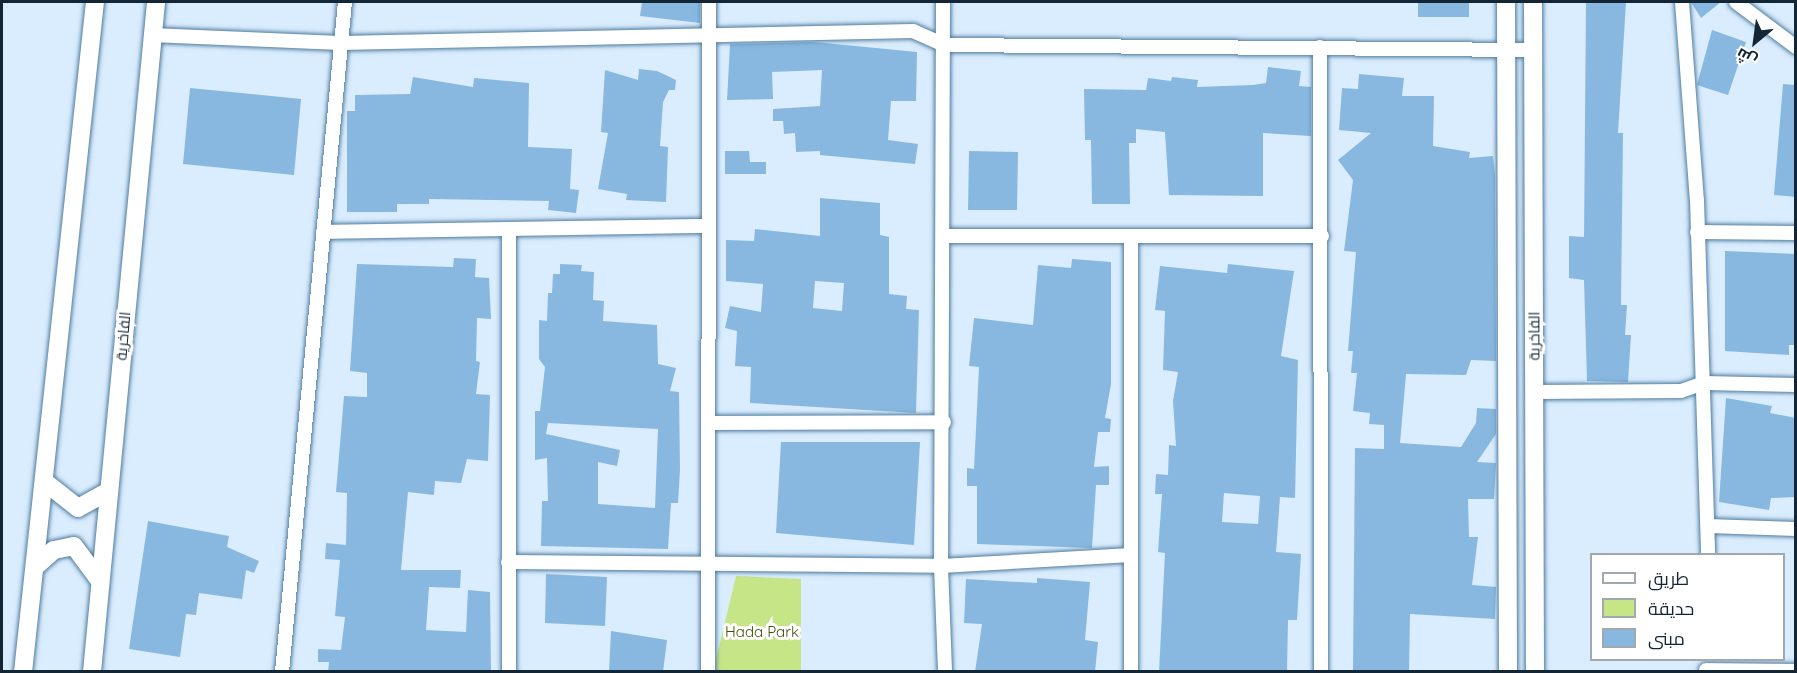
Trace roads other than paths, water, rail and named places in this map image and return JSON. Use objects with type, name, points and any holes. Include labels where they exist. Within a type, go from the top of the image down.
[{"type":"street","points":[[23,672],[95,2]]},
{"type":"street","name":"الفاخرية","points":[[92,672],[151,35],[156,2]]},
{"type":"street","points":[[282,672],[345,2]]},
{"type":"street","points":[[708,672],[706,35],[709,2]]},
{"type":"street","points":[[943,2],[945,236],[942,566],[945,672]]},
{"type":"street","points":[[1506,2],[1508,672]]},
{"type":"street","name":"الفاخرية","points":[[1533,2],[1534,672]]},
{"type":"street","points":[[1682,2],[1697,232],[1704,383],[1708,553]]},
{"type":"street","points":[[1736,2],[1796,47]]},
{"type":"street","points":[[151,35],[340,44],[913,31],[945,45],[1320,47],[1505,53],[1532,50]]},
{"type":"street","points":[[1320,47],[1321,672]]},
{"type":"street","points":[[323,232],[708,226]]},
{"type":"street","points":[[509,230],[509,672]]},
{"type":"street","points":[[1697,232],[1796,233]]},
{"type":"street","points":[[945,236],[1322,236]]},
{"type":"street","points":[[1131,237],[1131,672]]},
{"type":"street","points":[[1534,392],[1681,391],[1704,383],[1796,385]]},
{"type":"street","points":[[708,423],[944,422]]},
{"type":"street","points":[[45,482],[78,508],[109,490]]},
{"type":"street","points":[[1708,526],[1796,529]]},
{"type":"street","points":[[36,566],[54,550],[74,546],[100,581]]},
{"type":"street","points":[[508,562],[942,566],[1131,555]]},
{"type":"street","points":[[1706,667],[1796,671]]},
{"type":"park label","name":"Hada Park","points":[[762,632]]}]
